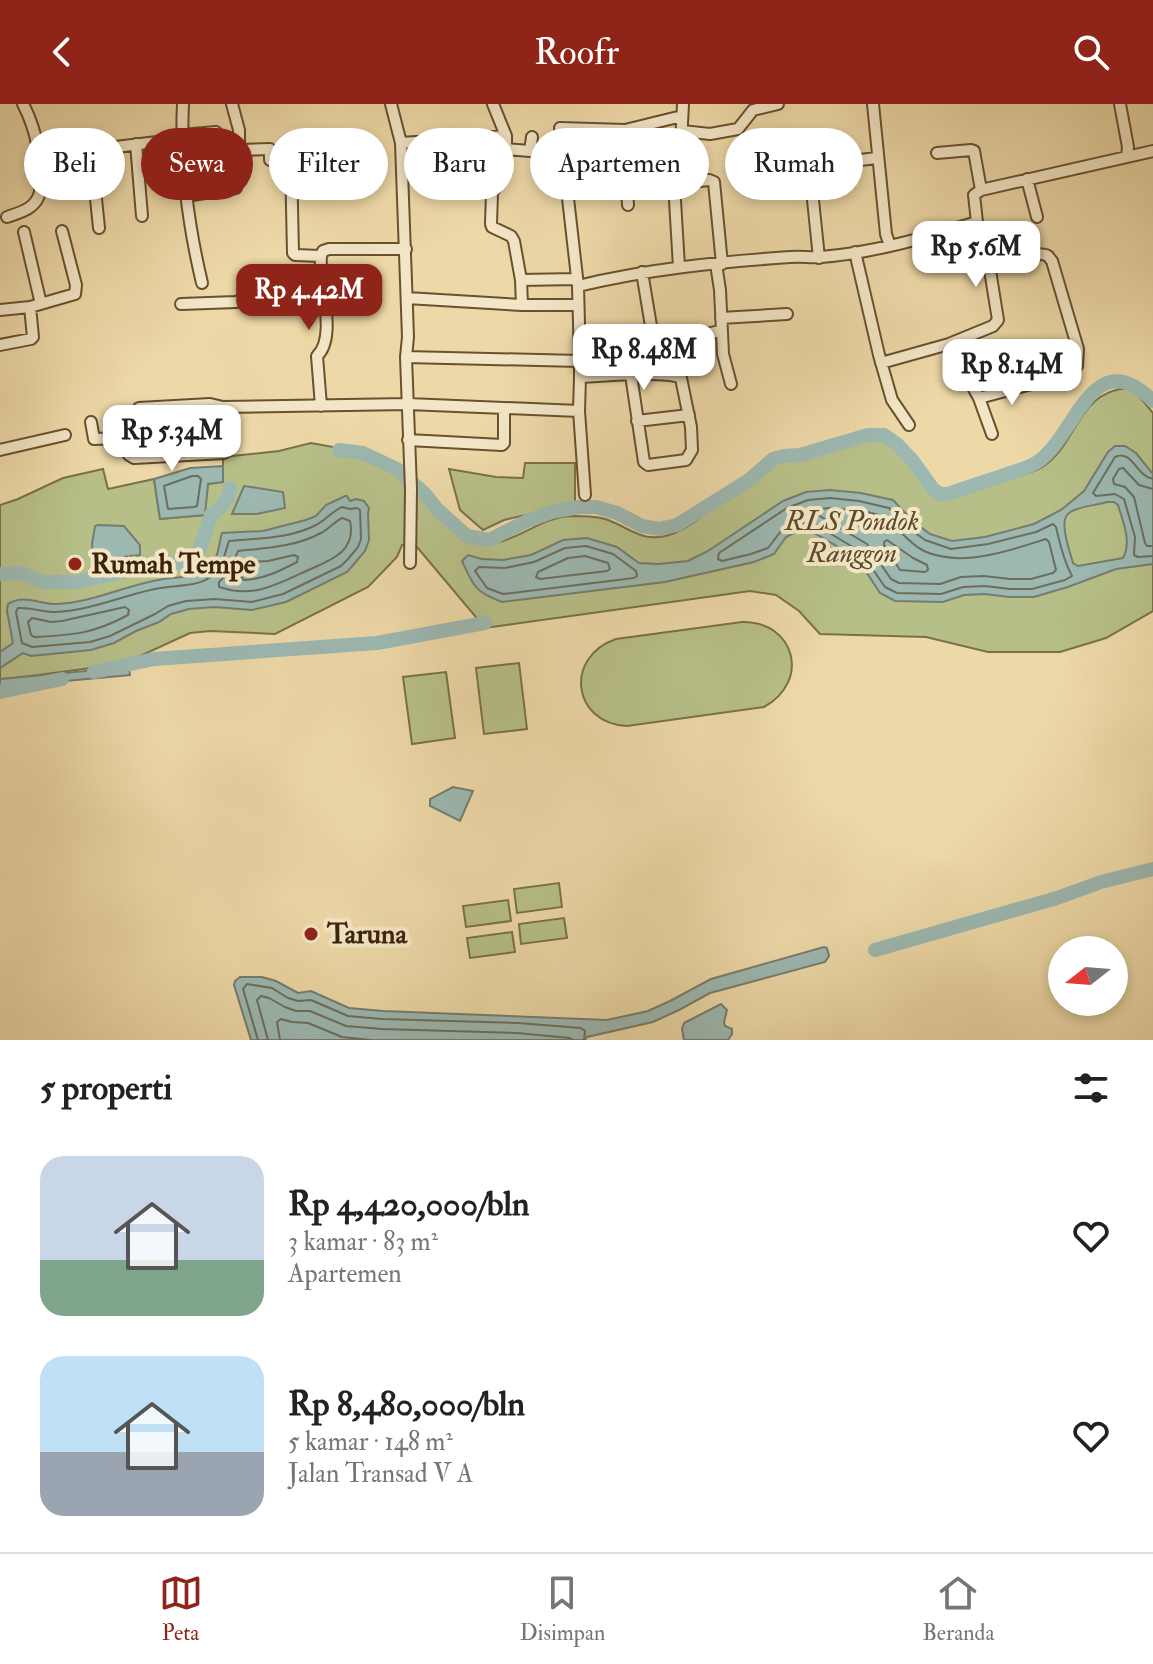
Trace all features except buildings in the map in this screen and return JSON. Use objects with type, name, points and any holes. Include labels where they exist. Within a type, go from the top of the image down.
[{"type":"street","points":[[7,217],[29,208],[40,192],[40,154],[30,115],[23,104]]},
{"type":"street","points":[[182,128],[183,104]]},
{"type":"street","points":[[232,104],[239,130],[239,150],[270,149],[270,160],[291,161],[293,253],[298,256],[321,256]]},
{"type":"street","points":[[391,104],[401,143],[406,249],[410,563]]},
{"type":"street","points":[[493,104],[503,128]]},
{"type":"street","points":[[682,128],[683,104]]},
{"type":"street","points":[[709,134],[738,129],[753,110],[778,104]]},
{"type":"street","points":[[873,104],[886,234],[890,246]]},
{"type":"street","points":[[1120,104],[1127,156]]},
{"type":"street","points":[[585,495],[579,411],[577,282],[560,128],[625,130],[682,116]]},
{"type":"street","points":[[99,228],[92,155],[99,149],[141,143]]},
{"type":"street","points":[[136,144],[142,216]]},
{"type":"street","points":[[937,153],[974,151],[981,190]]},
{"type":"street","points":[[881,363],[949,344],[998,323],[974,195],[981,190],[1153,151]]},
{"type":"street","points":[[819,258],[812,167],[877,158]]},
{"type":"street","points":[[1027,179],[1037,217]]},
{"type":"street","points":[[709,180],[714,182],[721,331],[731,384]]},
{"type":"street","points":[[187,200],[202,283]]},
{"type":"street","points":[[492,200],[492,227],[511,236],[514,241],[522,305]]},
{"type":"street","points":[[628,200],[628,205]]},
{"type":"street","points":[[675,200],[679,267]]},
{"type":"street","points":[[521,280],[577,282],[679,267],[794,257],[819,258],[913,241],[977,222]]},
{"type":"street","points":[[0,310],[35,305],[77,292],[62,231]]},
{"type":"street","points":[[0,345],[33,337],[35,305],[24,232]]},
{"type":"street","points":[[321,406],[317,356],[325,342],[326,319],[320,269],[323,251],[406,249]]},
{"type":"street","points":[[855,252],[892,400],[909,425]]},
{"type":"street","points":[[989,264],[1014,257],[1049,256],[1078,349],[1077,366]]},
{"type":"street","points":[[642,272],[654,344],[721,331]]},
{"type":"street","points":[[181,304],[236,302],[265,293],[323,293]]},
{"type":"street","points":[[407,298],[578,305]]},
{"type":"street","points":[[721,318],[787,314]]},
{"type":"street","points":[[949,344],[979,398],[992,434]]},
{"type":"street","points":[[406,357],[580,361]]},
{"type":"street","points":[[580,377],[631,375],[679,375],[685,387],[692,450],[686,460],[648,465],[643,458],[631,375]]},
{"type":"street","points":[[979,398],[1035,383]]},
{"type":"street","points":[[139,408],[202,404],[223,407],[408,404],[579,411]]},
{"type":"street","points":[[91,422],[94,439],[118,438],[134,458],[224,453],[229,447],[223,407]]},
{"type":"street","points":[[408,440],[502,445],[504,408]]},
{"type":"street","points":[[637,421],[689,415]]},
{"type":"street","points":[[0,450],[65,435]]},
{"type":"green space","name":"RLS Pondok Ranggon","points":[[1127,388],[1139,396],[1153,413],[1153,611],[1106,638],[1060,652],[988,652],[926,637],[820,634],[799,611],[776,595],[750,591],[485,628],[417,547],[402,545],[397,557],[368,587],[275,634],[190,633],[114,665],[0,680],[0,505],[63,478],[103,469],[108,489],[154,479],[160,519],[204,515],[208,484],[223,481],[223,457],[279,451],[311,443],[339,448],[340,455],[368,458],[394,471],[467,540],[495,543],[545,522],[572,516],[604,519],[638,534],[662,537],[690,525],[780,460],[804,458],[868,439],[883,439],[894,448],[920,473],[938,497],[949,497],[1030,473],[1055,456],[1098,398]]},
{"type":"green space","points":[[525,463],[575,463],[575,504],[504,520],[483,530],[460,510],[449,469],[523,478]]},
{"type":"green space","points":[[742,622],[760,624],[774,631],[785,642],[790,654],[792,668],[788,683],[779,696],[764,707],[627,726],[609,722],[595,714],[586,702],[581,688],[582,674],[588,660],[599,648],[616,639]]},
{"type":"green space","points":[[519,663],[527,729],[484,734],[476,668]]},
{"type":"green space","points":[[446,672],[455,738],[412,744],[403,677]]},
{"type":"green space","points":[[559,883],[562,907],[517,913],[514,889]]},
{"type":"green space","points":[[508,900],[511,921],[466,927],[463,906]]},
{"type":"green space","points":[[564,918],[567,938],[521,944],[519,924]]},
{"type":"green space","points":[[512,932],[515,952],[470,958],[467,938]]},
{"type":"water","points":[[1115,446],[1125,446],[1136,453],[1153,474],[1153,564],[1116,569],[1034,597],[985,594],[964,595],[943,602],[895,601],[880,593],[857,558],[814,533],[800,530],[786,537],[774,554],[754,562],[665,582],[502,602],[476,588],[462,561],[468,555],[503,560],[531,555],[563,540],[587,538],[617,547],[639,563],[688,561],[783,501],[806,492],[830,490],[893,500],[930,534],[952,541],[985,537],[1034,524],[1061,510],[1084,491]],"holes":[[[1114,502],[1118,505],[1126,532],[1127,545],[1123,558],[1078,566],[1073,563],[1066,536],[1066,517],[1076,509]]]},
{"type":"water","points":[[223,466],[223,482],[208,484],[205,515],[160,519],[154,479],[190,468]]},
{"type":"water","points":[[244,486],[283,492],[285,508],[257,514],[232,514]]},
{"type":"water","points":[[345,496],[350,501],[364,501],[369,508],[369,540],[365,551],[347,572],[286,602],[252,610],[189,609],[171,614],[114,643],[91,650],[31,656],[23,653],[0,668],[0,652],[13,643],[7,611],[8,604],[14,601],[70,603],[151,581],[196,574],[213,563],[222,533],[263,531],[306,520]]},
{"type":"water","points":[[95,526],[124,526],[140,545],[140,555],[106,559],[93,556],[92,544]]},
{"type":"water","points":[[129,667],[130,675],[0,687],[0,679]]},
{"type":"water","points":[[453,787],[473,791],[460,821],[430,806],[430,799]]},
{"type":"water","points":[[824,947],[829,956],[825,962],[710,993],[653,1022],[585,1040],[251,1040],[234,985],[240,977],[262,977],[298,993],[311,991],[349,1008],[607,1020],[648,1011],[711,979]]},
{"type":"water","points":[[721,1004],[727,1010],[725,1026],[732,1029],[728,1040],[684,1040],[684,1023]]},
{"type":"waterway","points":[[339,450],[363,453],[397,469],[467,536],[489,540],[527,521],[579,507],[596,507],[617,513],[642,526],[659,529],[677,525],[749,480],[773,459],[800,455],[868,435],[884,435],[897,444],[933,489],[940,494],[948,494],[1036,463],[1100,387],[1114,381],[1132,385],[1153,401]]},
{"type":"waterway","points":[[0,574],[22,573],[43,582],[76,582],[185,562],[198,554],[211,515],[222,506],[230,488]]},
{"type":"waterway","points":[[94,672],[154,659],[377,643],[485,623]]},
{"type":"waterway","points":[[0,692],[62,679]]},
{"type":"waterway","points":[[875,950],[1153,869]]},
{"type":"place","name":"Rumah Tempe","points":[[75,564]]},
{"type":"place","name":"Taruna","points":[[311,934]]}]
